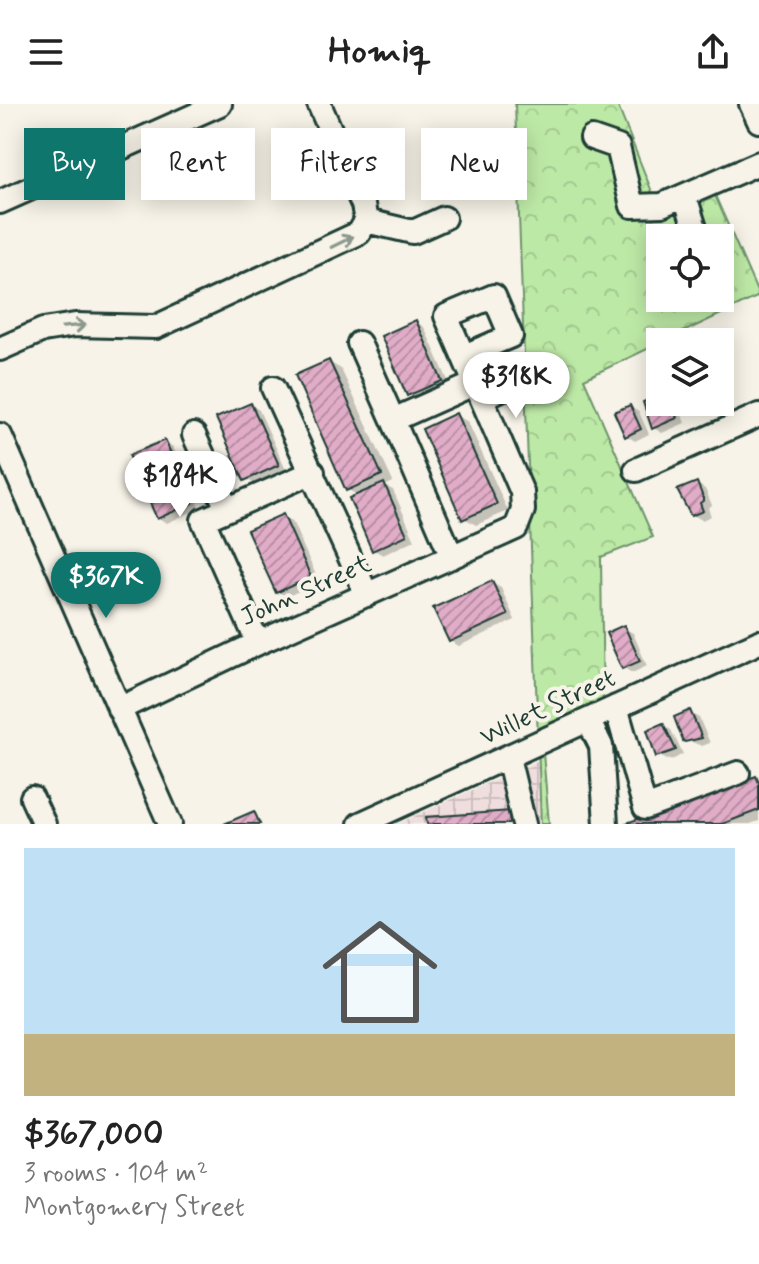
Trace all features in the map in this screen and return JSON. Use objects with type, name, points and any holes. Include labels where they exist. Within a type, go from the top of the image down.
[{"type":"street","points":[[0,202],[220,104]]},
{"type":"street","points":[[0,349],[43,330],[75,325],[156,327],[359,233],[366,221],[363,205],[319,104]]},
{"type":"street","points":[[751,104],[759,121]]},
{"type":"street","points":[[592,138],[618,147],[632,206],[662,205],[759,163]]},
{"type":"street","points":[[685,196],[694,224]]},
{"type":"street","points":[[366,221],[413,232],[444,218]]},
{"type":"street","points":[[359,343],[452,557]]},
{"type":"street","points":[[464,356],[479,390]]},
{"type":"street","points":[[393,420],[479,390],[514,383]]},
{"type":"street","points":[[273,388],[367,595]]},
{"type":"street","name":"John Street","points":[[119,709],[516,528],[523,510],[522,492],[479,390]]},
{"type":"street","points":[[636,470],[759,415]]},
{"type":"street","points":[[0,435],[169,824]]},
{"type":"street","points":[[194,435],[227,509]]},
{"type":"street","points":[[258,643],[203,520],[313,472]]},
{"type":"street","name":"Willet Street","points":[[367,823],[759,642]]},
{"type":"street","points":[[616,707],[645,808],[738,773]]},
{"type":"street","points":[[588,720],[601,746],[606,824]]},
{"type":"street","points":[[508,757],[524,824]]},
{"type":"street","points":[[32,798],[44,824]]},
{"type":"shaded area","points":[[539,760],[541,824],[397,824]]},
{"type":"green space","points":[[515,104],[617,104],[662,217],[714,193],[728,224],[646,224],[646,312],[725,312],[692,328],[646,328],[646,350],[584,379],[653,537],[601,557],[603,714],[543,753],[549,824],[541,824],[518,200],[527,200],[527,128],[516,128]]},
{"type":"green space","points":[[734,239],[759,296],[734,308]]},
{"type":"building","points":[[416,320],[442,381],[407,396],[381,336]]},
{"type":"building","points":[[329,360],[382,475],[346,491],[295,375]]},
{"type":"building","points":[[251,403],[279,465],[244,481],[216,418]]},
{"type":"building","points":[[630,405],[641,429],[625,437],[614,412]]},
{"type":"building","points":[[456,413],[497,504],[462,520],[422,429]]},
{"type":"building","points":[[648,416],[676,416],[677,418],[652,429]]},
{"type":"building","points":[[165,440],[193,503],[157,519],[129,455]]},
{"type":"building","points":[[697,482],[704,500],[700,503],[703,511],[691,516],[677,490]]},
{"type":"building","points":[[384,483],[407,535],[372,551],[349,498]]},
{"type":"building","points":[[283,514],[311,577],[276,593],[247,530]]},
{"type":"building","points":[[492,581],[508,615],[449,642],[433,608]]},
{"type":"building","points":[[624,625],[640,661],[622,669],[606,633]]},
{"type":"building","points":[[690,710],[702,738],[685,742],[674,717]]},
{"type":"building","points":[[663,723],[676,750],[656,757],[647,730]]},
{"type":"building","points":[[756,776],[759,810],[722,824],[624,824]]},
{"type":"building","points":[[254,811],[260,824],[224,824]]},
{"type":"building","points":[[511,811],[512,824],[427,824],[426,817]]}]
